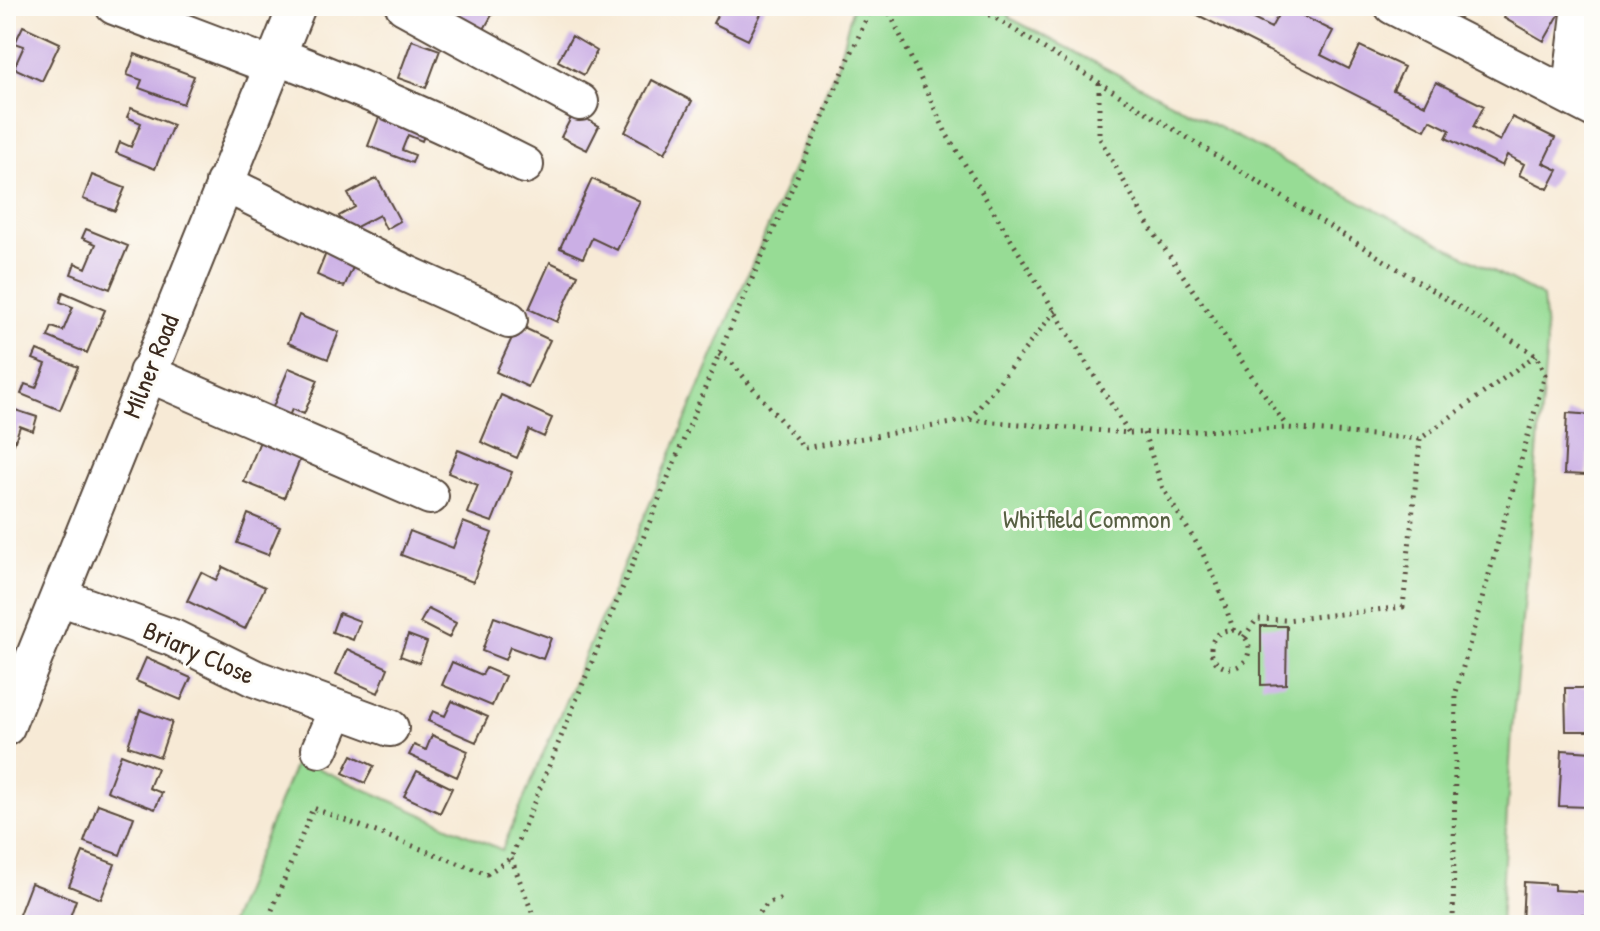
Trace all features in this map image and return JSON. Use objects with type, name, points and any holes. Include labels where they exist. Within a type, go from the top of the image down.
[{"type":"street","points":[[114,6],[386,98],[525,165]]},
{"type":"street","name":"Milner Road","points":[[6,727],[297,6]]},
{"type":"street","points":[[404,6],[580,102]]},
{"type":"street","points":[[1393,6],[1582,102],[1581,6]]},
{"type":"street","points":[[224,183],[407,274],[509,320]]},
{"type":"street","points":[[147,373],[430,496]]},
{"type":"street","name":"Briary Close","points":[[60,597],[173,638],[254,678],[390,728]]},
{"type":"street","points":[[320,749],[337,710]]},
{"type":"path","points":[[266,925],[313,808],[487,874],[511,858],[719,354],[872,6]]},
{"type":"path","points":[[1129,433],[947,135],[887,7],[977,7],[1536,355],[1545,375],[1456,692],[1453,925]]},
{"type":"path","points":[[1099,83],[1099,137],[1149,226],[1288,428]]},
{"type":"path","points":[[970,420],[1056,310]]},
{"type":"path","points":[[719,354],[731,362],[804,448],[970,420],[1129,433],[1288,428],[1420,439],[1536,355]]},
{"type":"path","points":[[1144,433],[1163,489],[1202,552],[1234,631]]},
{"type":"path","points":[[1244,637],[1257,619],[1286,620],[1403,607],[1420,439]]},
{"type":"path","points":[[1234,631],[1244,637],[1249,648],[1246,660],[1236,668],[1223,667],[1213,659],[1211,647],[1222,632],[1234,631]]},
{"type":"path","points":[[511,858],[537,925]]},
{"type":"path","points":[[749,925],[767,904],[782,898]]},
{"type":"path","points":[[1183,915],[1194,925]]},
{"type":"green space","name":"Whitfield Common","points":[[853,6],[1006,6],[1010,18],[1543,297],[1547,345],[1512,730],[1500,925],[229,925],[297,759],[502,850],[838,63]]},
{"type":"building","points":[[436,6],[497,6],[483,31]]},
{"type":"building","points":[[722,6],[765,6],[748,40],[713,23]]},
{"type":"building","points":[[1180,6],[1244,6],[1241,13],[1271,28],[1283,6],[1333,31],[1321,55],[1349,69],[1360,46],[1404,67],[1393,90],[1425,105],[1436,82],[1484,106],[1473,127],[1500,141],[1512,117],[1555,138],[1543,163],[1558,170],[1548,189],[1519,175],[1524,164],[1507,155],[1502,166],[1446,138],[1450,130],[1430,120],[1425,130]]},
{"type":"building","points":[[1510,6],[1564,6],[1544,41],[1504,18]]},
{"type":"building","points":[[23,26],[60,43],[42,81],[14,68],[24,46],[15,43]]},
{"type":"building","points":[[572,36],[597,51],[584,75],[558,61]]},
{"type":"building","points":[[412,40],[440,50],[426,88],[398,78]]},
{"type":"building","points":[[135,54],[194,76],[183,104],[139,88],[142,80],[127,75]]},
{"type":"building","points":[[652,80],[692,101],[665,153],[625,132]]},
{"type":"building","points":[[131,108],[173,125],[155,169],[116,153],[120,142],[131,147],[141,123],[127,117]]},
{"type":"building","points":[[382,110],[427,128],[422,141],[408,135],[402,150],[415,155],[412,163],[368,146]]},
{"type":"building","points":[[574,112],[599,126],[587,150],[561,137]]},
{"type":"building","points":[[92,175],[125,188],[115,211],[83,199]]},
{"type":"building","points":[[377,178],[400,221],[386,229],[379,215],[347,232],[339,216],[355,207],[348,194]]},
{"type":"building","points":[[592,179],[640,201],[617,250],[592,238],[583,258],[560,248]]},
{"type":"building","points":[[86,229],[128,246],[110,289],[71,274],[75,263],[86,268],[96,244],[82,238]]},
{"type":"building","points":[[328,248],[356,261],[344,287],[317,275]]},
{"type":"building","points":[[550,262],[578,275],[557,322],[529,309]]},
{"type":"building","points":[[63,292],[105,310],[87,353],[48,337],[52,327],[63,331],[73,307],[60,302]]},
{"type":"building","points":[[299,315],[339,332],[328,359],[288,343]]},
{"type":"building","points":[[518,325],[550,340],[528,387],[496,372]]},
{"type":"building","points":[[37,350],[78,367],[60,410],[21,394],[25,384],[36,388],[46,364],[33,359]]},
{"type":"building","points":[[289,368],[318,380],[304,414],[292,409],[287,421],[270,414]]},
{"type":"building","points":[[501,395],[552,418],[544,437],[529,430],[517,458],[481,442]]},
{"type":"building","points":[[6,407],[37,417],[33,431],[20,426],[14,444],[6,441]]},
{"type":"building","points":[[1567,413],[1594,415],[1594,454],[1588,454],[1587,475],[1564,474]]},
{"type":"building","points":[[260,441],[301,457],[284,498],[244,482]]},
{"type":"building","points":[[458,450],[512,472],[492,522],[467,513],[478,485],[448,473]]},
{"type":"building","points":[[248,514],[280,527],[268,555],[237,543]]},
{"type":"building","points":[[463,522],[492,533],[473,582],[401,555],[410,531],[453,548]]},
{"type":"building","points":[[223,567],[265,587],[245,629],[187,601],[201,572],[216,580]]},
{"type":"building","points":[[428,609],[456,623],[449,638],[420,623]]},
{"type":"building","points":[[339,613],[360,621],[353,640],[332,632]]},
{"type":"building","points":[[494,617],[551,638],[543,659],[510,647],[505,660],[482,651]]},
{"type":"building","points":[[1261,626],[1287,626],[1286,684],[1261,685]]},
{"type":"building","points":[[408,635],[427,642],[419,663],[400,656]]},
{"type":"building","points":[[347,649],[388,668],[378,693],[336,674]]},
{"type":"building","points":[[146,658],[191,678],[181,700],[136,681]]},
{"type":"building","points":[[452,662],[482,675],[486,668],[505,676],[492,706],[442,685]]},
{"type":"building","points":[[1565,688],[1594,688],[1594,731],[1566,731]]},
{"type":"building","points":[[452,701],[488,717],[476,742],[428,721],[433,711],[445,716]]},
{"type":"building","points":[[140,710],[172,722],[160,757],[128,746]]},
{"type":"building","points":[[432,735],[468,751],[457,777],[409,755],[414,745],[426,750]]},
{"type":"building","points":[[1562,750],[1592,752],[1589,807],[1559,806]]},
{"type":"building","points":[[121,754],[157,768],[149,788],[162,793],[155,809],[107,791]]},
{"type":"building","points":[[352,755],[374,766],[365,783],[343,773]]},
{"type":"building","points":[[417,771],[452,788],[440,813],[404,796]]},
{"type":"building","points":[[98,804],[134,817],[120,855],[84,842]]},
{"type":"building","points":[[83,852],[115,864],[101,899],[69,886]]},
{"type":"building","points":[[1524,882],[1554,884],[1554,890],[1591,892],[1589,916],[1580,915],[1579,925],[1522,925]]},
{"type":"building","points":[[31,883],[76,900],[67,925],[15,925]]}]
